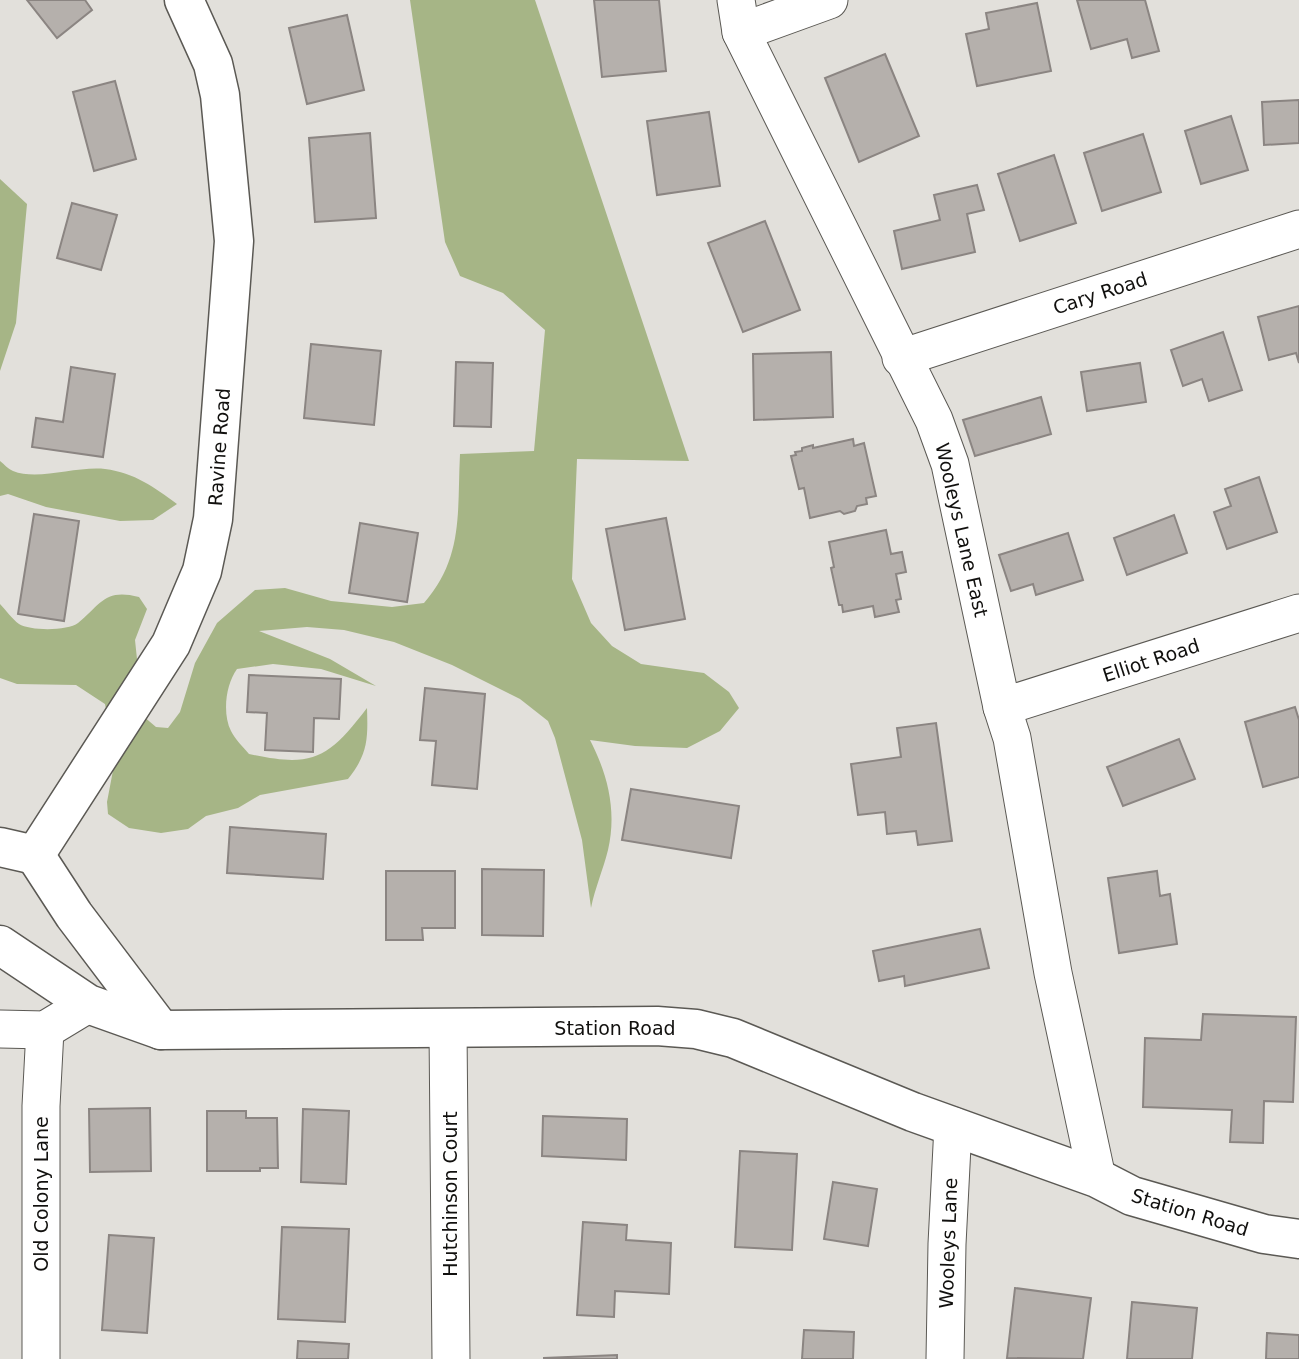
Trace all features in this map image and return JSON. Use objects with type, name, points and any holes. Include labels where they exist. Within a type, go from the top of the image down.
[{"type":"street","name":"Ravine Road","points":[[18,851],[171,643],[202,571],[213,519],[234,241],[220,95],[214,64],[184,0]]},
{"type":"street","points":[[738,16],[829,0]]},
{"type":"street","name":"Wooleys Lane East","points":[[738,16],[901,358],[934,420],[950,464],[1002,707],[1012,737],[1053,973],[1097,1178]]},
{"type":"street","name":"Cary Road","points":[[901,358],[1299,229]]},
{"type":"street","name":"Elliot Road","points":[[1002,707],[1299,613]]},
{"type":"street","points":[[18,851],[74,915],[161,1030]]},
{"type":"street","name":"Station Road","points":[[0,945],[88,1004],[161,1030],[657,1026],[695,1029],[733,1038],[953,1126],[1097,1178],[1132,1196],[1264,1234],[1299,1239]]},
{"type":"street","points":[[0,1029],[45,1030],[88,1004]]},
{"type":"street","name":"Hutchinson Court","points":[[448,1029],[451,1359]]},
{"type":"street","name":"Old Colony Lane","points":[[41,1359],[41,1106],[45,1030]]},
{"type":"street","name":"Wooleys Lane","points":[[945,1359],[953,1126]]},
{"type":"green space","points":[[410,0],[535,0],[689,461],[577,459],[572,579],[591,623],[612,646],[641,664],[704,673],[729,692],[739,708],[720,731],[687,748],[635,746],[590,740],[606,780],[612,821],[608,850],[591,908],[582,840],[548,721],[520,699],[452,665],[394,642],[344,630],[307,627],[259,631],[330,659],[376,686],[321,669],[273,664],[237,669],[230,682],[226,707],[228,724],[237,740],[249,754],[289,760],[304,759],[329,749],[367,708],[367,737],[360,762],[348,779],[260,795],[238,808],[206,816],[188,829],[161,833],[129,828],[108,814],[107,802],[115,760],[105,704],[76,685],[17,684],[0,678],[0,604],[19,624],[40,629],[58,629],[78,623],[111,596],[139,597],[147,609],[135,640],[143,716],[156,727],[168,728],[180,712],[195,663],[217,623],[255,590],[285,588],[331,601],[392,607],[424,603],[437,586],[452,551],[458,515],[460,454],[534,451],[545,330],[503,293],[460,276],[445,242]]},
{"type":"green space","points":[[0,179],[27,204],[16,323],[0,371]]},
{"type":"green space","points":[[0,461],[11,470],[23,474],[94,469],[116,471],[144,482],[177,504],[153,520],[120,521],[46,507],[8,494],[0,496]]},
{"type":"building","points":[[27,0],[85,0],[92,10],[57,38]]},
{"type":"building","points":[[594,0],[659,0],[666,71],[602,77]]},
{"type":"building","points":[[1077,0],[1145,0],[1159,51],[1132,58],[1127,39],[1091,49]]},
{"type":"building","points":[[1037,3],[1051,71],[977,86],[966,34],[989,29],[986,13]]},
{"type":"building","points":[[347,15],[364,90],[307,104],[289,28]]},
{"type":"building","points":[[885,54],[919,136],[859,162],[825,78]]},
{"type":"building","points":[[115,81],[136,159],[94,171],[73,92]]},
{"type":"building","points":[[1299,100],[1299,143],[1264,145],[1262,102]]},
{"type":"building","points":[[709,112],[720,186],[657,195],[647,121]]},
{"type":"building","points":[[1231,116],[1248,170],[1201,184],[1185,131]]},
{"type":"building","points":[[370,133],[376,218],[315,222],[309,138]]},
{"type":"building","points":[[1143,134],[1161,192],[1102,211],[1084,153]]},
{"type":"building","points":[[1054,155],[1076,223],[1020,241],[998,174]]},
{"type":"building","points":[[977,185],[984,210],[967,214],[975,252],[902,269],[894,231],[940,220],[934,195]]},
{"type":"building","points":[[72,203],[117,215],[101,270],[57,258]]},
{"type":"building","points":[[765,221],[800,310],[743,332],[708,243]]},
{"type":"building","points":[[1299,306],[1299,363],[1296,353],[1269,360],[1258,317]]},
{"type":"building","points":[[1223,332],[1242,390],[1209,401],[1202,379],[1183,386],[1171,350]]},
{"type":"building","points":[[311,344],[381,351],[374,425],[304,418]]},
{"type":"building","points":[[831,352],[833,417],[754,420],[753,354]]},
{"type":"building","points":[[456,362],[493,363],[491,427],[454,426]]},
{"type":"building","points":[[1140,363],[1146,402],[1087,411],[1081,372]]},
{"type":"building","points":[[71,367],[115,374],[103,457],[32,447],[36,418],[63,422]]},
{"type":"building","points":[[1041,397],[1051,434],[975,456],[963,420]]},
{"type":"building","points":[[853,439],[854,446],[864,443],[876,496],[866,498],[867,504],[857,506],[855,511],[844,514],[840,511],[810,518],[804,488],[799,489],[791,456],[802,451],[802,448]]},
{"type":"building","points":[[1259,477],[1277,532],[1227,549],[1214,512],[1231,506],[1225,489]]},
{"type":"building","points":[[34,514],[79,521],[64,621],[18,614]]},
{"type":"building","points":[[1174,515],[1187,553],[1127,575],[1114,538]]},
{"type":"building","points":[[666,518],[685,619],[625,630],[606,529]]},
{"type":"building","points":[[360,523],[418,533],[407,602],[349,593]]},
{"type":"building","points":[[886,530],[891,554],[902,552],[906,572],[896,574],[901,599],[896,600],[899,612],[875,617],[873,606],[843,612],[831,568],[834,567],[829,542]]},
{"type":"building","points":[[1068,533],[1083,580],[1036,595],[1033,584],[1011,591],[999,555]]},
{"type":"building","points":[[249,675],[341,679],[339,719],[314,718],[313,752],[265,750],[267,713],[247,712]]},
{"type":"building","points":[[425,688],[485,694],[477,789],[432,785],[436,741],[420,740]]},
{"type":"building","points":[[1295,707],[1299,720],[1299,777],[1263,787],[1245,722]]},
{"type":"building","points":[[936,723],[952,841],[918,845],[916,831],[887,834],[885,812],[858,815],[851,764],[901,757],[897,728]]},
{"type":"building","points":[[1179,739],[1195,779],[1123,806],[1107,767]]},
{"type":"building","points":[[631,789],[739,806],[731,858],[622,840]]},
{"type":"building","points":[[230,827],[326,834],[323,879],[227,873]]},
{"type":"building","points":[[482,869],[544,870],[543,936],[482,935]]},
{"type":"building","points":[[386,871],[455,871],[455,928],[422,928],[423,940],[386,940]]},
{"type":"building","points":[[1157,871],[1160,896],[1170,894],[1177,944],[1119,953],[1108,878]]},
{"type":"building","points":[[980,929],[989,968],[905,986],[904,976],[879,981],[873,951]]},
{"type":"building","points":[[1203,1014],[1296,1017],[1293,1102],[1264,1101],[1263,1143],[1230,1142],[1232,1110],[1143,1107],[1145,1038],[1201,1040]]},
{"type":"building","points":[[150,1108],[151,1171],[90,1172],[89,1109]]},
{"type":"building","points":[[303,1109],[349,1111],[346,1184],[301,1182]]},
{"type":"building","points":[[207,1111],[246,1111],[246,1118],[277,1118],[278,1168],[260,1168],[260,1171],[207,1171]]},
{"type":"building","points":[[543,1116],[627,1119],[626,1160],[542,1156]]},
{"type":"building","points":[[740,1151],[797,1154],[792,1250],[735,1247]]},
{"type":"building","points":[[833,1182],[877,1189],[868,1246],[824,1239]]},
{"type":"building","points":[[583,1222],[627,1225],[626,1240],[671,1243],[669,1294],[615,1291],[614,1317],[577,1315]]},
{"type":"building","points":[[282,1227],[349,1229],[345,1322],[278,1319]]},
{"type":"building","points":[[109,1235],[154,1238],[147,1333],[102,1330]]},
{"type":"building","points":[[1015,1288],[1091,1298],[1083,1359],[1007,1358]]},
{"type":"building","points":[[1132,1302],[1197,1308],[1192,1359],[1127,1359]]},
{"type":"building","points":[[804,1330],[854,1332],[853,1359],[802,1359]]},
{"type":"building","points":[[1267,1333],[1299,1335],[1299,1359],[1266,1359]]},
{"type":"building","points":[[298,1341],[349,1344],[348,1359],[297,1359]]},
{"type":"building","points":[[617,1355],[617,1359],[544,1359],[544,1358]]}]
